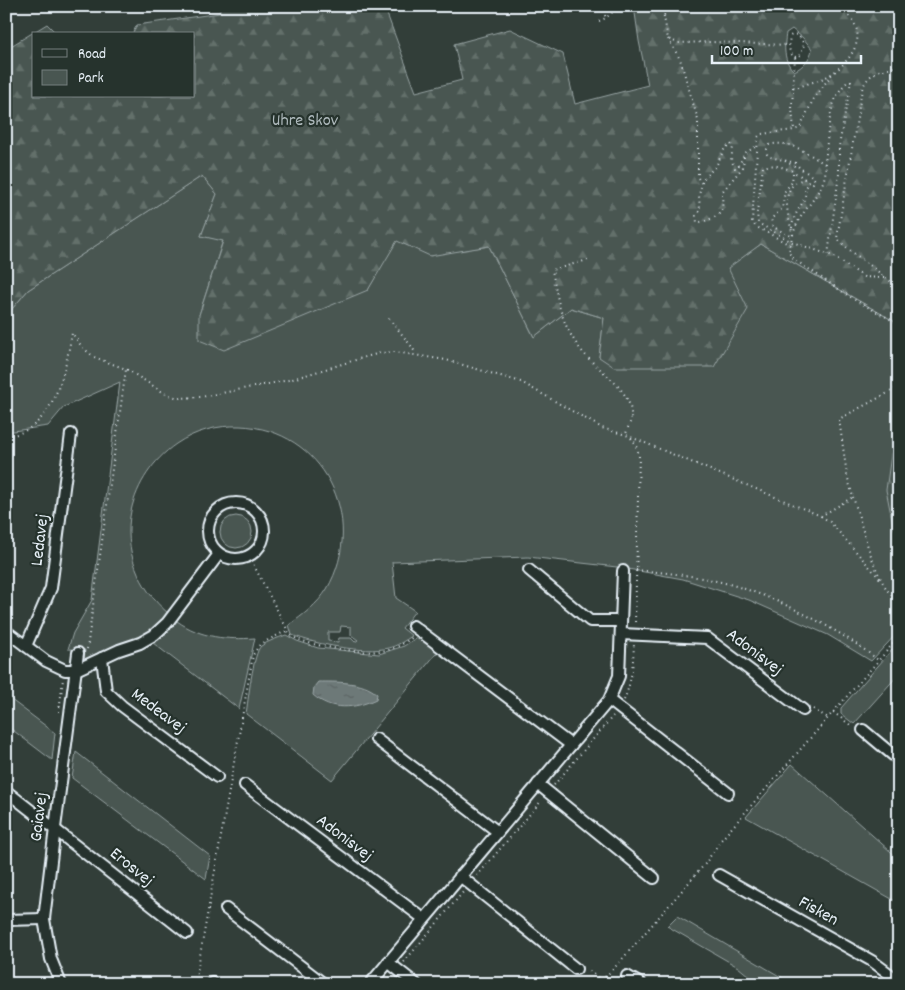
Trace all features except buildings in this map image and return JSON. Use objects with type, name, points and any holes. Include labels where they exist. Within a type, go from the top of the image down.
[{"type":"street","name":"Ledavej","points":[[26,646],[51,588],[71,434]]},
{"type":"street","points":[[239,504],[246,505],[257,512],[263,523],[264,536],[259,548],[250,556],[239,560],[228,558],[219,554],[211,543],[208,530],[212,518],[220,508],[239,504]]},
{"type":"street","points":[[6,631],[46,661],[64,670],[76,670],[140,643],[154,635],[167,623],[219,554]]},
{"type":"street","points":[[529,570],[590,621],[621,621]]},
{"type":"street","points":[[370,984],[609,700],[619,676],[623,571]]},
{"type":"street","points":[[416,628],[571,745]]},
{"type":"street","name":"Adonisvej","points":[[620,634],[707,638],[804,710]]},
{"type":"street","name":"Gaiavej","points":[[61,984],[51,959],[44,919],[54,828],[78,653]]},
{"type":"street","name":"Medeavej","points":[[102,658],[106,691],[122,706],[217,777]]},
{"type":"street","points":[[609,700],[728,793]]},
{"type":"street","points":[[863,730],[899,760]]},
{"type":"street","points":[[376,739],[498,832]]},
{"type":"street","points":[[538,784],[654,878]]},
{"type":"street","name":"Adonisvej","points":[[245,785],[424,919]]},
{"type":"street","name":"Erosvej","points":[[6,791],[187,933]]},
{"type":"street","name":"Fisken","points":[[719,875],[872,961],[899,981]]},
{"type":"street","points":[[460,876],[576,969]]},
{"type":"street","points":[[226,909],[324,984]]},
{"type":"street","points":[[6,920],[44,919]]},
{"type":"street","points":[[388,962],[416,984]]},
{"type":"street","points":[[628,976],[641,984]]},
{"type":"path","points":[[601,6],[606,18]]},
{"type":"path","points":[[600,20],[606,18],[619,6]]},
{"type":"path","points":[[662,6],[668,39],[680,59],[698,120],[698,178],[702,184]]},
{"type":"path","points":[[664,15],[672,6]]},
{"type":"path","points":[[790,245],[755,226],[752,221],[757,173],[758,137],[761,134],[794,130],[801,126],[813,100],[832,74],[855,50],[857,31],[854,22],[838,6]]},
{"type":"path","points":[[794,130],[792,109],[795,57],[788,48],[790,36],[793,34],[797,34],[804,44],[801,54],[795,57]]},
{"type":"path","points":[[668,39],[678,43],[789,44]]},
{"type":"path","points":[[884,278],[844,246],[837,238],[862,89],[865,81],[872,74],[899,66]]},
{"type":"path","points":[[793,87],[796,88],[832,74]]},
{"type":"path","points":[[828,254],[839,174],[839,146],[851,81],[840,87],[833,103],[825,166],[820,188],[798,222],[789,253],[795,260],[855,300],[899,324]]},
{"type":"path","points":[[825,166],[790,144],[778,142],[769,145],[767,154],[770,157],[796,163],[798,168],[814,178],[815,182],[805,180],[781,166],[763,167],[756,219],[761,225],[792,242],[828,254],[864,277],[884,278],[899,284]]},
{"type":"path","points":[[744,157],[743,167],[722,192],[721,211],[703,222],[698,222],[696,216],[700,210],[699,195],[703,179],[716,166],[728,145],[730,144],[732,147],[731,160],[735,168],[738,167],[745,153],[757,146]]},
{"type":"path","points":[[793,172],[792,182],[786,191],[782,209],[771,219],[773,227],[793,237]]},
{"type":"path","points":[[793,237],[787,208],[788,195],[792,186],[797,182],[805,180]]},
{"type":"path","points":[[792,231],[792,219],[806,196],[806,187],[810,182]]},
{"type":"path","points":[[588,260],[552,270],[562,318],[578,347],[625,395],[631,421],[626,435]]},
{"type":"path","points":[[389,318],[412,346],[416,355]]},
{"type":"path","points":[[6,436],[16,435],[31,428],[51,406],[66,362],[72,333],[82,348],[94,357],[126,369],[166,394],[190,399],[289,380],[380,353],[395,352],[446,360],[520,382],[602,428],[626,435],[635,442],[639,455],[636,570],[680,574],[744,589],[786,606],[847,637],[879,660]]},
{"type":"path","points":[[78,653],[87,650],[126,369]]},
{"type":"path","points":[[883,582],[871,556],[847,475],[839,419],[899,387]]},
{"type":"path","points":[[629,437],[821,516],[830,522],[883,582],[899,604]]},
{"type":"path","points":[[821,516],[853,497]]},
{"type":"path","points":[[250,556],[290,635],[296,639],[316,646],[374,652],[392,649],[403,644],[413,637],[416,628]]},
{"type":"path","points":[[195,984],[253,656],[260,644],[288,630]]},
{"type":"path","points":[[598,984],[618,964],[705,864],[722,840],[899,637]]},
{"type":"path","points":[[804,710],[815,708],[828,718]]},
{"type":"path","points":[[833,712],[852,726],[863,730]]},
{"type":"path","points":[[576,969],[587,969],[602,980]]},
{"type":"green space","name":"Uhre Skov","points":[[220,6],[384,6],[416,92],[462,80],[454,44],[510,29],[563,54],[575,104],[648,85],[634,6],[899,6],[899,324],[761,244],[728,268],[748,309],[714,367],[614,367],[599,357],[604,318],[571,308],[534,337],[489,246],[430,256],[397,241],[368,290],[224,350],[199,340],[199,315],[223,241],[201,236],[217,194],[202,176],[28,290],[6,316],[6,49],[32,33],[32,98],[195,98],[195,32],[133,32],[137,25],[220,13]],"holes":[[[792,29],[812,49],[806,62],[794,71],[786,58],[786,33]]]},
{"type":"green space","name":"Uhre Skov","points":[[47,24],[55,32],[34,32]]},
{"type":"green space","points":[[202,176],[217,194],[201,236],[223,240],[199,315],[368,290],[396,240],[430,255],[489,246],[534,337],[571,308],[604,318],[599,357],[761,244],[899,324],[899,442],[892,448],[894,529],[899,535],[899,631],[871,661],[828,635],[749,600],[683,579],[617,567],[528,557],[392,562],[396,598],[415,611],[402,628],[412,636],[394,646],[378,650],[326,645],[301,638],[292,635],[289,625],[315,604],[327,589],[338,562],[342,534],[339,507],[330,482],[315,460],[294,443],[269,431],[232,426],[207,430],[183,439],[160,457],[147,473],[137,491],[131,511],[129,540],[141,580],[168,613],[142,637],[113,647],[84,661],[85,650],[68,649],[73,633],[92,600],[120,382],[64,407],[48,426],[6,432],[6,316],[28,290]],"holes":[[[341,626],[351,627],[351,635],[358,640],[355,642],[351,638],[339,638],[338,642],[328,641],[328,632],[340,632]]]},
{"type":"green space","points":[[899,442],[899,535],[894,529],[886,490],[892,448]]},
{"type":"green space","points":[[236,516],[242,517],[247,521],[251,526],[251,538],[247,543],[242,547],[236,548],[230,547],[225,543],[221,538],[220,532],[221,526],[225,521],[230,517]]},
{"type":"green space","points":[[177,621],[195,631],[214,637],[234,639],[255,638],[239,709],[153,643],[167,633]]},
{"type":"green space","points":[[286,635],[318,648],[379,654],[404,646],[416,638],[419,640],[422,635],[440,649],[332,780],[246,714],[253,667],[258,650],[264,644]]},
{"type":"green space","points":[[899,642],[899,674],[854,724],[841,714],[841,708]]},
{"type":"green space","points":[[6,696],[55,733],[52,760],[6,725]]},
{"type":"green space","points":[[76,752],[210,856],[206,879],[72,778]]},
{"type":"green space","points":[[792,764],[899,859],[899,903],[746,817]]},
{"type":"green space","points":[[677,916],[793,984],[759,984],[738,967],[667,926]]},
{"type":"water","points":[[318,682],[357,684],[377,694],[376,699],[360,705],[343,707],[327,704],[313,695],[314,687]]}]
